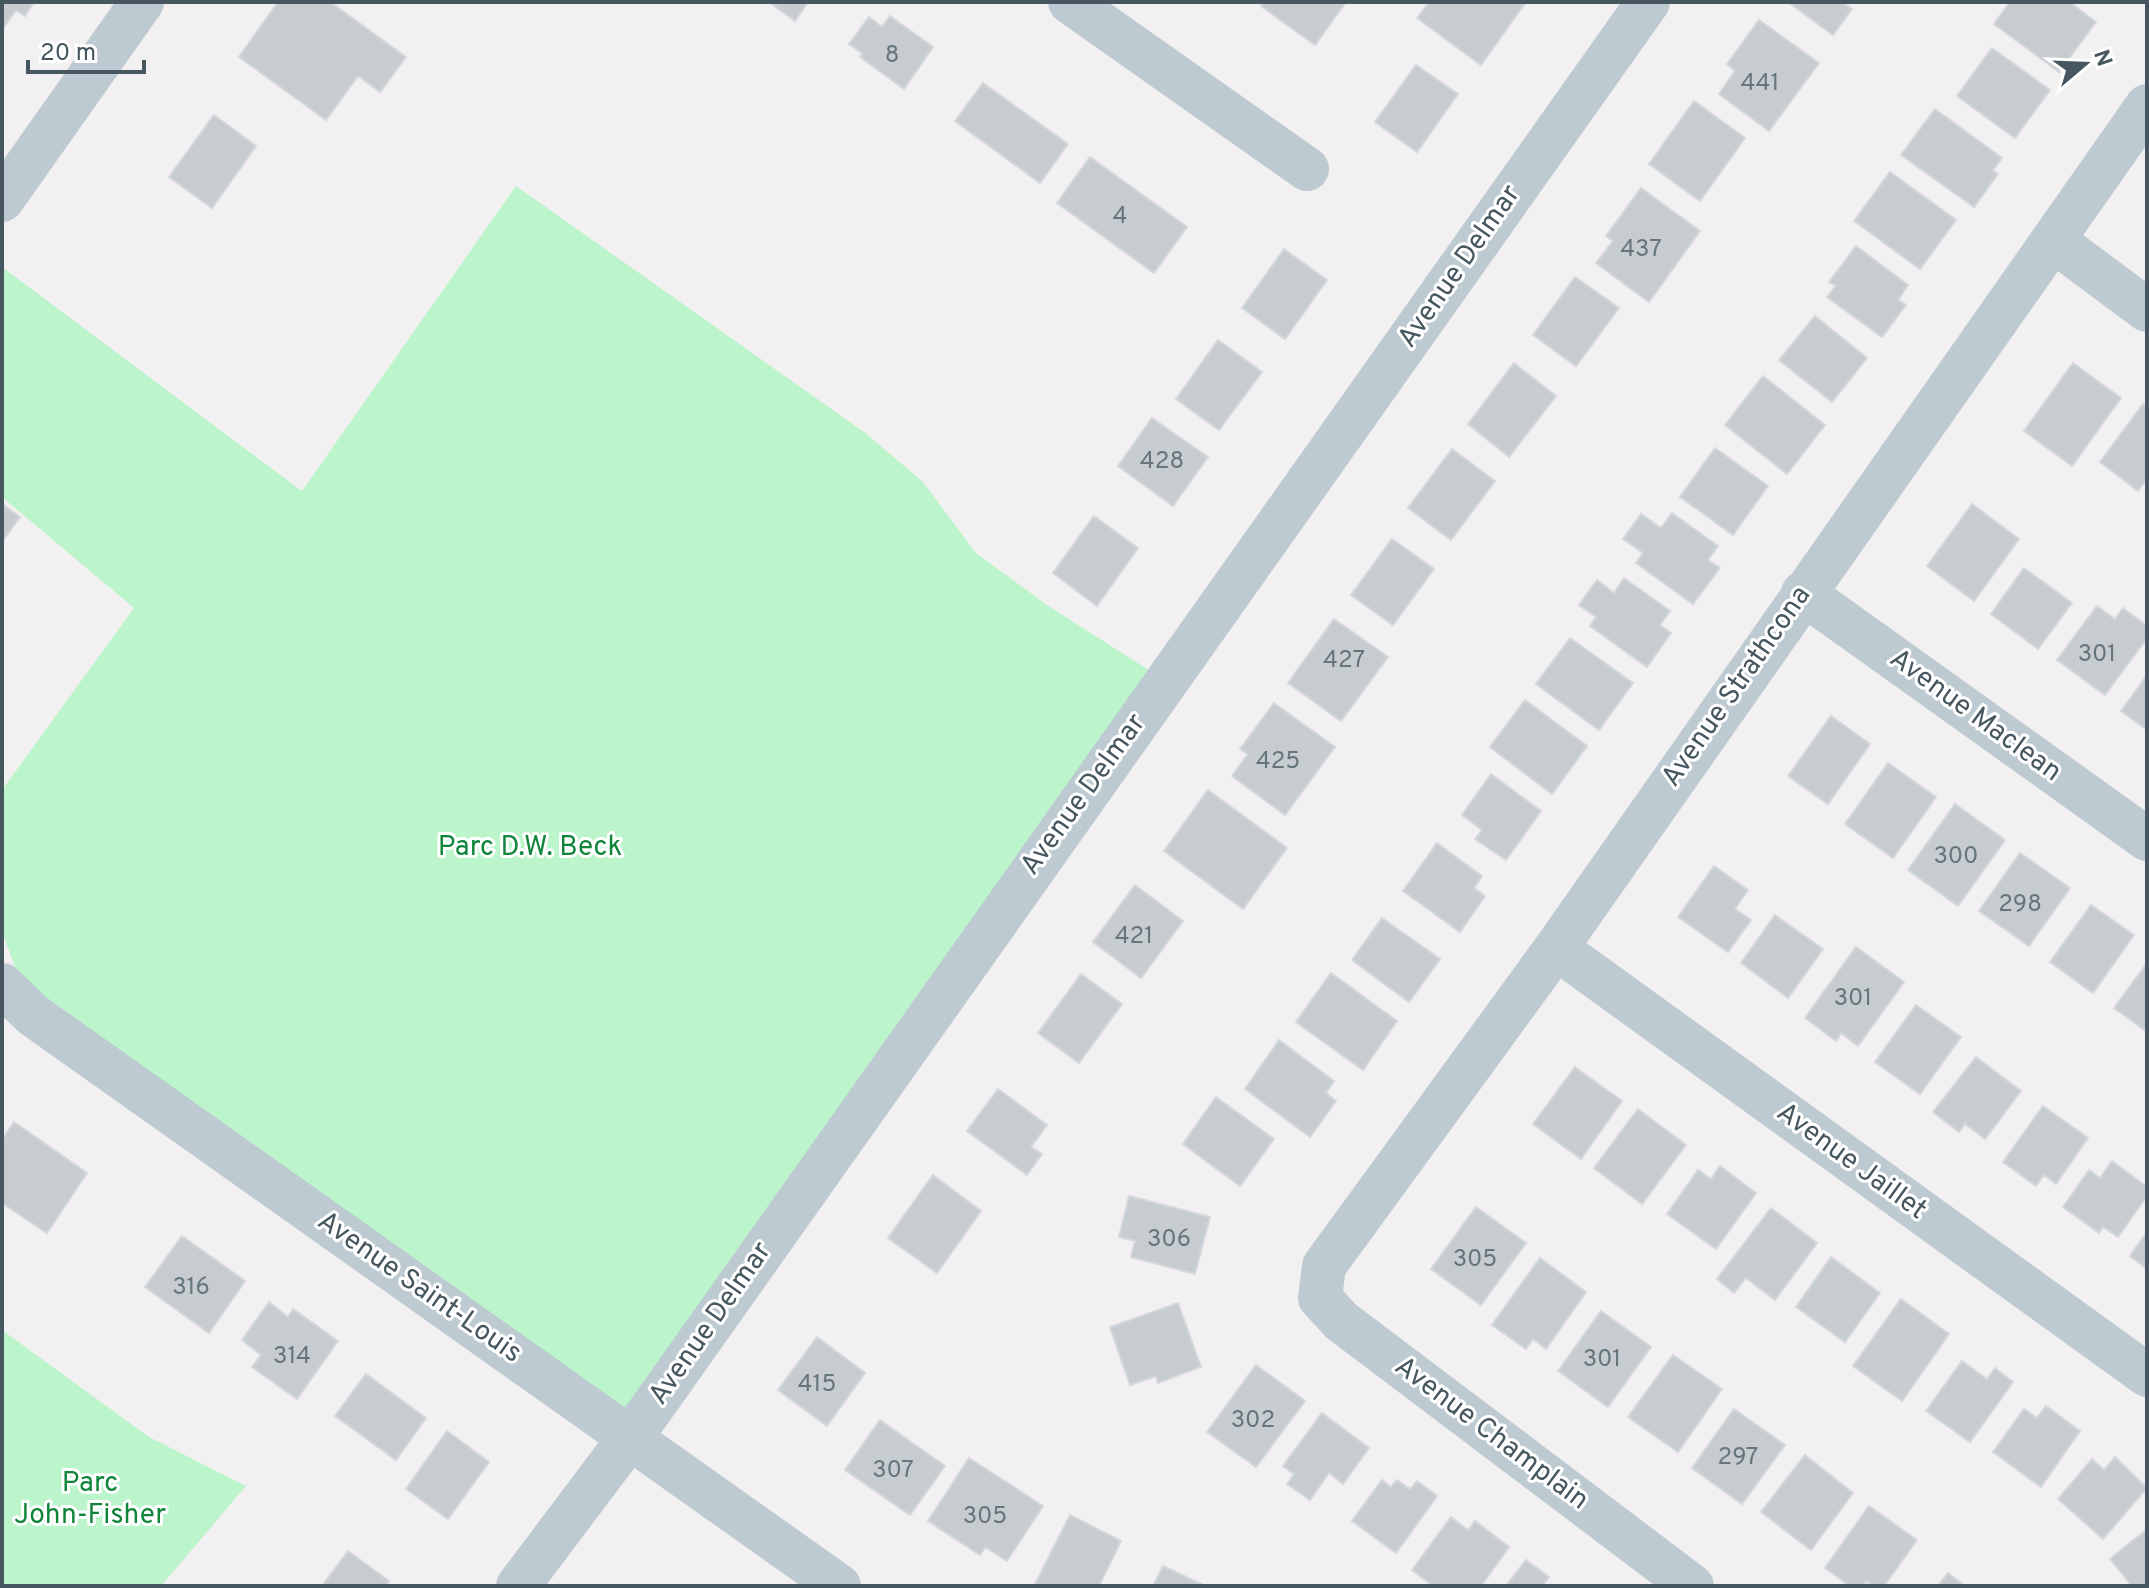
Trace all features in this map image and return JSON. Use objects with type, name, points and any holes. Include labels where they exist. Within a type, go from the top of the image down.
[{"type":"street","points":[[2,200],[142,2]]},
{"type":"street","points":[[1070,2],[1307,169]]},
{"type":"street","name":"Avenue Delmar","points":[[518,1586],[631,1436],[1648,2]]},
{"type":"street","name":"Avenue Strathcona","points":[[1324,1266],[1556,948],[2147,106]]},
{"type":"street","points":[[2053,240],[2147,310]]},
{"type":"street","name":"Avenue Maclean","points":[[1803,593],[2147,839]]},
{"type":"street","name":"Avenue Jaillet","points":[[1556,948],[2147,1375]]},
{"type":"street","name":"Avenue Saint-Louis","points":[[2,985],[33,1015],[144,1095],[631,1436],[839,1586]]},
{"type":"street","name":"Avenue Champlain","points":[[1324,1266],[1320,1298],[1341,1321],[1692,1586]]},
{"type":"green space","name":"Parc D.W. Beck","points":[[516,186],[864,432],[923,482],[976,553],[1047,605],[1161,678],[631,1436],[33,1015],[2,932],[2,790],[134,608],[2,497],[2,267],[302,491]]},
{"type":"green space","name":"Parc John-Fisher","points":[[2,1330],[149,1437],[246,1486],[161,1586],[2,1586]]},
{"type":"building","points":[[2,2],[34,2],[25,16],[16,10],[2,30]]},
{"type":"building","points":[[278,2],[330,2],[406,57],[380,92],[358,76],[326,120],[239,57]]},
{"type":"building","points":[[769,2],[808,2],[795,21]]},
{"type":"building","points":[[1263,2],[1346,2],[1315,45],[1261,6]]},
{"type":"building","points":[[1429,2],[1526,2],[1481,65],[1417,18]]},
{"type":"building","points":[[1788,2],[1842,2],[1852,9],[1833,35]]},
{"type":"building","points":[[2010,2],[2069,2],[2096,22],[2059,72],[1994,24]]},
{"type":"building","points":[[890,16],[933,47],[904,89],[860,57],[863,54],[849,44],[869,17],[882,27]]},
{"type":"building","points":[[1759,20],[1819,63],[1769,131],[1719,94],[1735,71],[1727,64]]},
{"type":"building","points":[[1992,48],[2050,90],[2015,138],[1957,96]]},
{"type":"building","points":[[1416,65],[1458,94],[1417,152],[1375,122]]},
{"type":"building","points":[[983,83],[1068,144],[1040,183],[955,121]]},
{"type":"building","points":[[1694,101],[1745,138],[1700,201],[1649,164]]},
{"type":"building","points":[[1935,109],[2002,158],[1993,170],[1998,174],[1974,207],[1901,155]]},
{"type":"building","points":[[214,115],[256,146],[212,208],[169,177]]},
{"type":"building","points":[[1090,157],[1187,227],[1154,273],[1057,203]]},
{"type":"building","points":[[1890,172],[1956,220],[1920,269],[1854,221]]},
{"type":"building","points":[[1641,188],[1700,231],[1649,302],[1596,263],[1613,241],[1606,236]]},
{"type":"building","points":[[1856,246],[1908,285],[1898,300],[1906,305],[1882,337],[1827,297],[1836,286],[1829,282]]},
{"type":"building","points":[[1284,249],[1327,280],[1285,339],[1242,308]]},
{"type":"building","points":[[1575,277],[1619,308],[1576,366],[1533,335]]},
{"type":"building","points":[[1815,316],[1867,358],[1832,402],[1779,360]]},
{"type":"building","points":[[1218,340],[1262,372],[1219,430],[1176,399]]},
{"type":"building","points":[[1514,363],[1556,396],[1509,457],[1468,424]]},
{"type":"building","points":[[2073,363],[2121,398],[2072,466],[2024,431]]},
{"type":"building","points":[[1763,376],[1825,425],[1787,474],[1725,425]]},
{"type":"building","points":[[2143,404],[2147,407],[2147,479],[2138,491],[2100,462]]},
{"type":"building","points":[[1152,418],[1208,457],[1173,506],[1118,466]]},
{"type":"building","points":[[1715,448],[1768,486],[1733,535],[1680,497]]},
{"type":"building","points":[[1452,449],[1495,481],[1451,540],[1408,508]]},
{"type":"building","points":[[2,504],[20,517],[2,542]]},
{"type":"building","points":[[1972,504],[2019,539],[1974,601],[1927,566]]},
{"type":"building","points":[[1672,513],[1718,546],[1708,560],[1720,568],[1693,604],[1636,563],[1643,553],[1623,539],[1641,514],[1661,528]]},
{"type":"building","points":[[1094,516],[1138,548],[1097,606],[1053,573]]},
{"type":"building","points":[[1392,539],[1434,569],[1393,625],[1351,595]]},
{"type":"building","points":[[2024,568],[2072,603],[2038,649],[1991,614]]},
{"type":"building","points":[[1624,578],[1670,611],[1660,625],[1671,633],[1647,667],[1590,626],[1596,617],[1579,605],[1597,580],[1614,593]]},
{"type":"building","points":[[2097,606],[2115,619],[2123,608],[2147,626],[2147,638],[2105,695],[2057,660]]},
{"type":"building","points":[[1334,619],[1388,657],[1341,721],[1288,683]]},
{"type":"building","points":[[1570,638],[1633,683],[1599,730],[1536,684]]},
{"type":"building","points":[[2147,675],[2147,730],[2121,711]]},
{"type":"building","points":[[1525,700],[1587,746],[1552,794],[1490,747]]},
{"type":"building","points":[[1274,703],[1335,747],[1285,815],[1232,776],[1248,754],[1240,749]]},
{"type":"building","points":[[1831,716],[1870,744],[1828,804],[1788,776]]},
{"type":"building","points":[[1888,763],[1936,797],[1893,858],[1845,824]]},
{"type":"building","points":[[1491,774],[1541,811],[1506,860],[1475,839],[1482,830],[1462,815]]},
{"type":"building","points":[[1208,790],[1287,848],[1243,909],[1164,851]]},
{"type":"building","points":[[1955,804],[2005,840],[1958,906],[1908,870]]},
{"type":"building","points":[[1437,843],[1482,876],[1474,888],[1485,896],[1460,932],[1403,891]]},
{"type":"building","points":[[2020,853],[2070,888],[2029,946],[1979,911]]},
{"type":"building","points":[[1714,866],[1748,890],[1735,909],[1751,920],[1728,952],[1678,917]]},
{"type":"building","points":[[1135,885],[1183,921],[1141,978],[1093,942]]},
{"type":"building","points":[[2091,905],[2134,935],[2093,993],[2050,962]]},
{"type":"building","points":[[1775,915],[1823,949],[1788,998],[1741,963]]},
{"type":"building","points":[[1382,918],[1440,959],[1409,1002],[1352,960]]},
{"type":"building","points":[[1856,947],[1904,982],[1858,1046],[1841,1033],[1836,1041],[1805,1018]]},
{"type":"building","points":[[2147,963],[2147,1032],[2114,1008]]},
{"type":"building","points":[[1331,973],[1397,1021],[1363,1070],[1296,1022]]},
{"type":"building","points":[[1081,974],[1122,1004],[1079,1063],[1038,1033]]},
{"type":"building","points":[[1916,1005],[1961,1037],[1920,1094],[1875,1062]]},
{"type":"building","points":[[1279,1040],[1334,1081],[1326,1093],[1336,1101],[1310,1137],[1245,1089]]},
{"type":"building","points":[[1976,1057],[2021,1091],[1985,1139],[1965,1124],[1959,1132],[1933,1112]]},
{"type":"building","points":[[1575,1067],[1622,1101],[1581,1159],[1533,1124]]},
{"type":"building","points":[[998,1089],[1047,1125],[1031,1147],[1042,1154],[1027,1175],[967,1131]]},
{"type":"building","points":[[1216,1097],[1274,1139],[1240,1186],[1183,1144]]},
{"type":"building","points":[[2043,1106],[2088,1138],[2056,1184],[2044,1175],[2036,1186],[2003,1162]]},
{"type":"building","points":[[1638,1109],[1686,1145],[1642,1204],[1594,1168]]},
{"type":"building","points":[[14,1122],[87,1173],[47,1233],[2,1203],[2,1140]]},
{"type":"building","points":[[2112,1161],[2147,1187],[2147,1196],[2118,1237],[2103,1227],[2099,1233],[2063,1207],[2089,1170],[2100,1178]]},
{"type":"building","points":[[1720,1166],[1756,1193],[1716,1249],[1667,1214],[1698,1170],[1711,1179]]},
{"type":"building","points":[[933,1175],[981,1211],[937,1273],[888,1238]]},
{"type":"building","points":[[1129,1196],[1210,1217],[1195,1274],[1131,1257],[1135,1241],[1119,1237]]},
{"type":"building","points":[[1476,1207],[1526,1243],[1481,1305],[1431,1269]]},
{"type":"building","points":[[1771,1208],[1817,1243],[1775,1300],[1746,1278],[1734,1293],[1717,1279]]},
{"type":"building","points":[[2147,1232],[2147,1269],[2130,1256]]},
{"type":"building","points":[[182,1236],[245,1281],[209,1333],[145,1287]]},
{"type":"building","points":[[1831,1257],[1880,1293],[1845,1342],[1796,1307]]},
{"type":"building","points":[[1540,1258],[1586,1292],[1546,1349],[1533,1339],[1526,1349],[1492,1325]]},
{"type":"building","points":[[1901,1299],[1949,1334],[1902,1401],[1853,1366]]},
{"type":"building","points":[[269,1302],[288,1317],[293,1309],[338,1341],[297,1399],[252,1367],[261,1355],[242,1340]]},
{"type":"building","points":[[1178,1303],[1201,1367],[1158,1383],[1156,1376],[1130,1385],[1110,1327]]},
{"type":"building","points":[[1601,1311],[1651,1347],[1608,1407],[1558,1371]]},
{"type":"building","points":[[817,1337],[865,1373],[827,1426],[778,1390]]},
{"type":"building","points":[[1673,1355],[1722,1389],[1678,1452],[1628,1417]]},
{"type":"building","points":[[1962,1361],[1987,1379],[1995,1368],[2013,1382],[1970,1442],[1926,1411]]},
{"type":"building","points":[[1256,1365],[1305,1401],[1256,1467],[1207,1432]]},
{"type":"building","points":[[366,1374],[426,1418],[396,1460],[335,1416]]},
{"type":"building","points":[[2046,1406],[2080,1431],[2041,1487],[1993,1452],[2024,1409],[2037,1418]]},
{"type":"building","points":[[1734,1409],[1785,1445],[1742,1504],[1692,1468]]},
{"type":"building","points":[[1322,1413],[1369,1448],[1343,1484],[1329,1473],[1310,1500],[1287,1484],[1294,1474],[1283,1466]]},
{"type":"building","points":[[880,1420],[945,1466],[910,1515],[845,1470]]},
{"type":"building","points":[[447,1431],[489,1462],[448,1519],[406,1489]]},
{"type":"building","points":[[1805,1455],[1853,1493],[1811,1550],[1761,1512]]},
{"type":"building","points":[[2115,1457],[2147,1488],[2103,1539],[2058,1499],[2092,1459],[2104,1470]]},
{"type":"building","points":[[969,1458],[1043,1506],[1007,1561],[985,1547],[980,1555],[928,1521]]},
{"type":"building","points":[[1382,1480],[1391,1487],[1397,1480],[1410,1489],[1417,1481],[1437,1496],[1396,1553],[1352,1521]]},
{"type":"building","points":[[1869,1506],[1917,1540],[1884,1586],[1873,1586],[1866,1581],[1863,1586],[1850,1586],[1825,1568]]},
{"type":"building","points":[[1070,1515],[1121,1541],[1099,1586],[1034,1586]]},
{"type":"building","points":[[1451,1517],[1468,1530],[1475,1521],[1509,1547],[1481,1586],[1433,1586],[1412,1570]]},
{"type":"building","points":[[2147,1529],[2147,1586],[2132,1586],[2110,1559]]},
{"type":"building","points":[[348,1551],[389,1581],[386,1586],[322,1586]]},
{"type":"building","points":[[1526,1560],[1549,1577],[1542,1586],[1506,1586]]},
{"type":"building","points":[[1163,1566],[1201,1584],[1205,1586],[1153,1586]]},
{"type":"building","points":[[1948,1573],[1965,1586],[1938,1586]]}]
